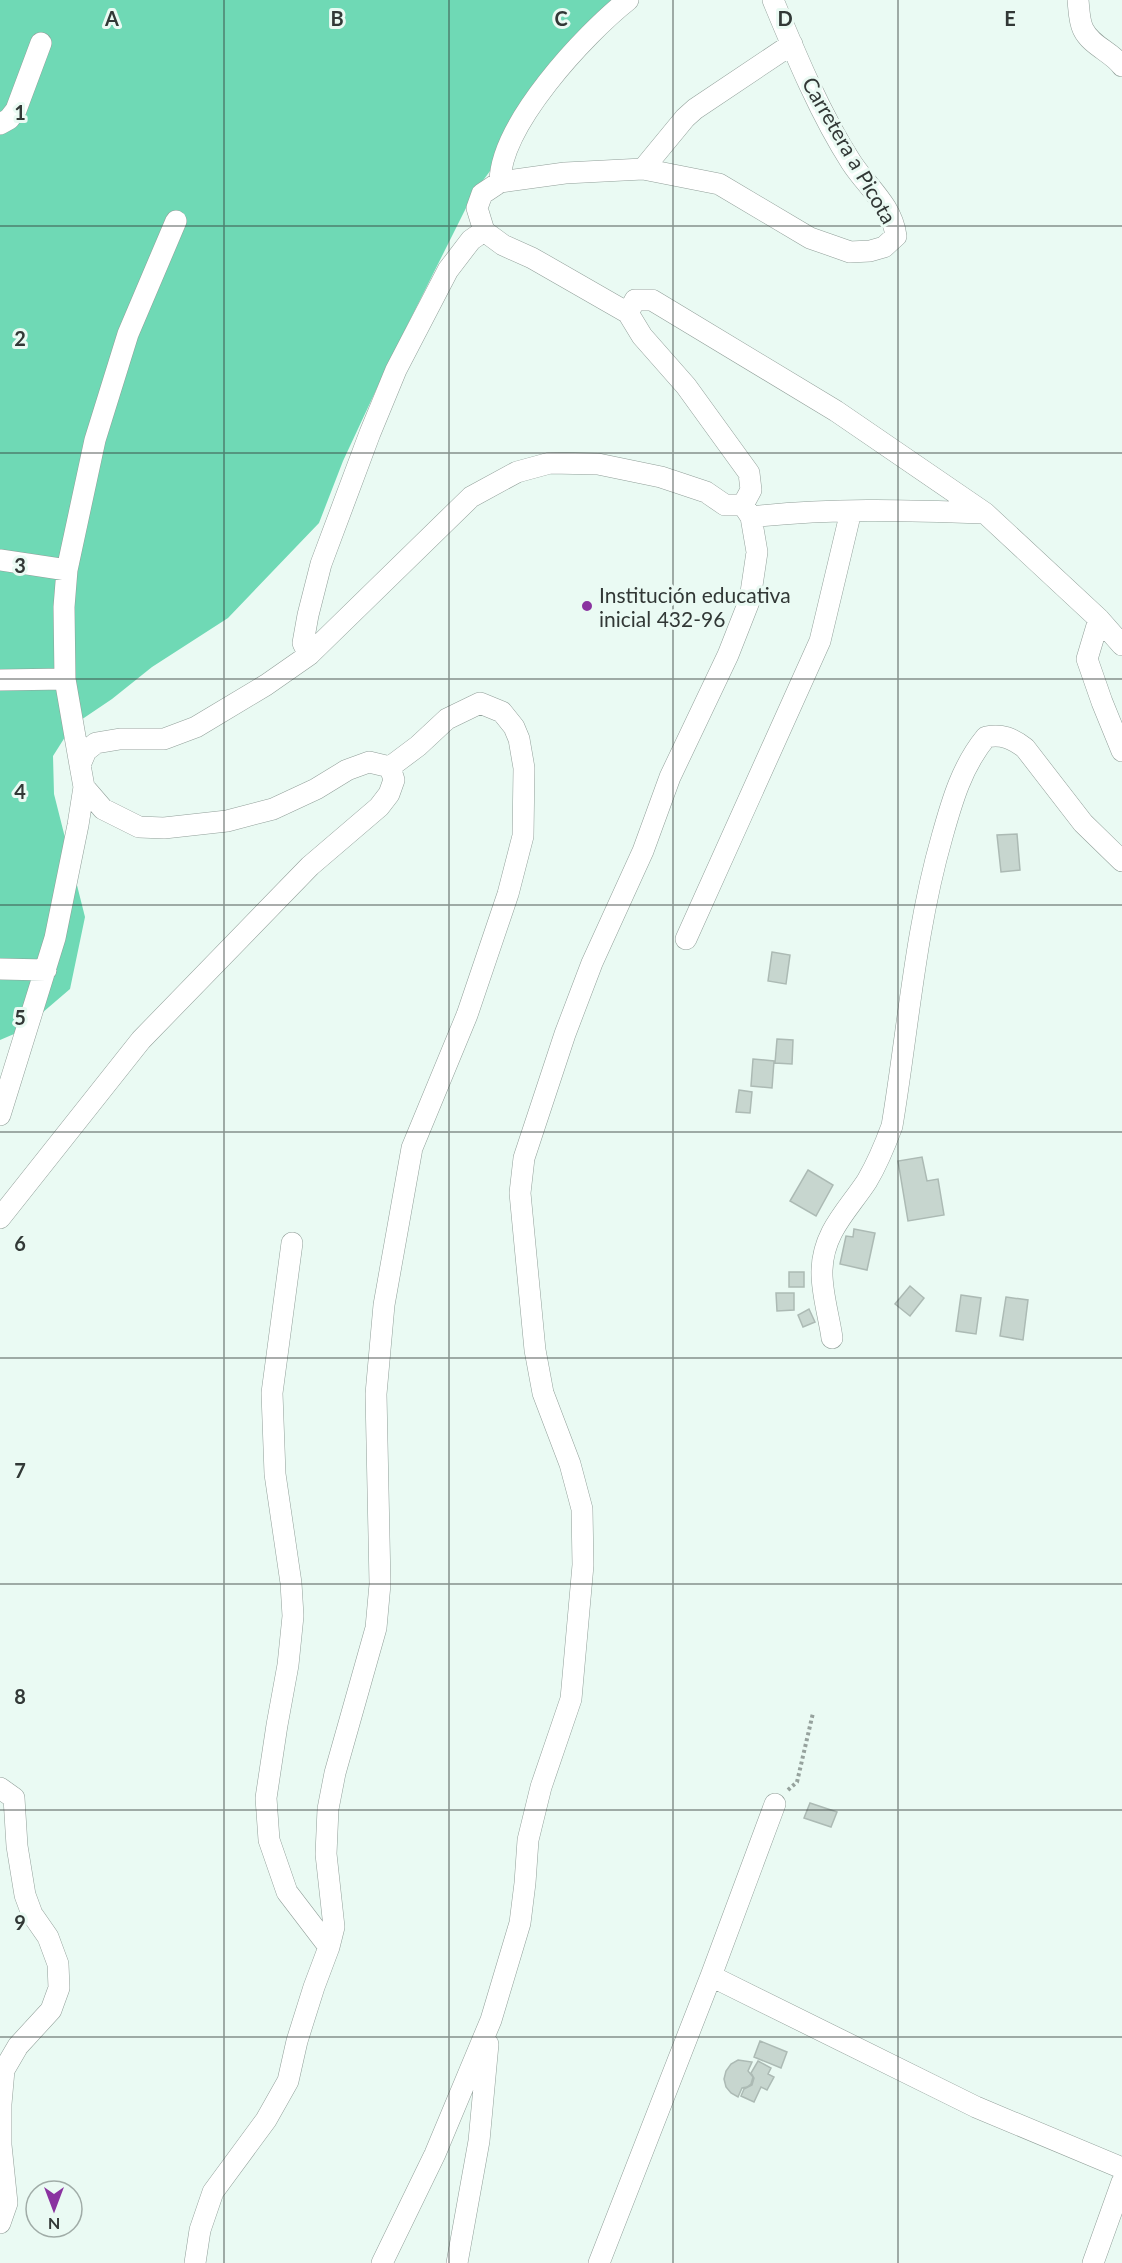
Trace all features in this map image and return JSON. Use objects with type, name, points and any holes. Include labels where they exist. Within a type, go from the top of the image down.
[{"type":"street","points":[[382,2263],[435,2154],[491,2020],[520,1923],[528,1840],[572,1699],[583,1565],[582,1509],[570,1464],[543,1393],[535,1350],[520,1193],[524,1158],[565,1034],[592,963],[643,851],[670,777],[728,655],[750,599],[757,552],[747,511],[752,490],[749,473],[686,386],[655,352],[628,314],[532,258],[503,245],[484,231],[477,208],[482,194],[500,182],[501,165],[528,109],[565,63],[612,13],[628,0]]},
{"type":"street","name":"Carretera a Picota","points":[[500,182],[565,173],[643,169],[719,184],[810,238],[850,252],[870,251],[884,247],[896,236],[894,223],[889,212],[852,163],[792,44],[773,0]]},
{"type":"street","points":[[1078,0],[1083,29],[1093,41],[1116,58],[1122,66]]},
{"type":"street","points":[[0,124],[9,119],[16,110],[42,43]]},
{"type":"street","points":[[643,169],[690,113],[792,44]]},
{"type":"street","points":[[0,1115],[58,926],[84,787],[64,680],[64,607],[68,570],[95,440],[128,334],[176,221]]},
{"type":"street","points":[[309,655],[303,643],[321,564],[396,370],[448,270],[471,240],[484,231]]},
{"type":"street","points":[[628,314],[635,300],[652,300],[836,411],[985,513],[1099,619],[1122,645]]},
{"type":"street","points":[[80,765],[86,751],[96,743],[120,739],[164,739],[196,728],[256,691],[309,655],[471,497],[517,472],[550,464],[598,464],[661,477],[706,492],[725,505],[747,511],[896,510],[985,513]]},
{"type":"street","points":[[686,939],[820,641],[851,511]]},
{"type":"street","points":[[0,560],[68,570]]},
{"type":"street","points":[[1099,619],[1087,658],[1101,702],[1122,751]]},
{"type":"street","points":[[0,680],[64,680]]},
{"type":"street","points":[[195,2263],[200,2230],[213,2192],[266,2120],[288,2081],[297,2042],[334,1927],[326,1854],[328,1809],[335,1773],[375,1628],[380,1584],[376,1394],[384,1305],[412,1148],[467,1015],[487,959],[508,894],[522,836],[524,768],[519,739],[514,727],[502,712],[480,703],[447,719],[418,746],[390,767]]},
{"type":"street","points":[[832,1338],[822,1271],[825,1246],[834,1226],[873,1170],[892,1126],[916,956],[935,862],[954,791],[986,737],[998,734],[1013,739],[1025,748],[1083,823],[1122,861]]},
{"type":"street","points":[[84,787],[103,808],[139,828],[164,828],[227,821],[273,809],[316,789],[347,770],[369,762],[390,767]]},
{"type":"street","points":[[0,1218],[141,1040],[310,866],[379,807],[389,795],[394,780],[390,767]]},
{"type":"street","points":[[0,969],[46,970]]},
{"type":"street","points":[[292,1243],[272,1393],[275,1474],[291,1583],[292,1616],[288,1665],[266,1798],[268,1840],[287,1892],[329,1947]]},
{"type":"street","points":[[0,1788],[14,1798],[18,1846],[26,1895],[32,1914],[48,1937],[58,1964],[59,1988],[51,2010],[18,2046],[4,2070],[0,2104],[1,2145],[7,2203],[0,2223]]},
{"type":"street","points":[[599,2263],[711,1976],[775,1804]]},
{"type":"street","points":[[711,1976],[976,2107],[1122,2168]]},
{"type":"street","points":[[458,2263],[479,2141],[491,2020]]},
{"type":"street","points":[[1094,2263],[1122,2182]]},
{"type":"path","points":[[775,1804],[797,1782],[813,1713]]},
{"type":"green space","points":[[0,0],[637,0],[620,15],[536,109],[473,194],[391,358],[343,461],[319,523],[228,618],[152,667],[112,699],[72,726],[53,756],[54,794],[85,917],[70,989],[21,1031],[0,1040]]},
{"type":"building","points":[[1017,834],[1020,870],[1001,872],[997,835]]},
{"type":"building","points":[[772,952],[790,955],[786,984],[768,981]]},
{"type":"building","points":[[777,1039],[793,1040],[792,1064],[775,1063]]},
{"type":"building","points":[[753,1059],[774,1061],[772,1088],[751,1086]]},
{"type":"building","points":[[739,1090],[752,1092],[750,1113],[736,1112]]},
{"type":"building","points":[[922,1157],[927,1181],[938,1179],[944,1215],[908,1221],[898,1161]]},
{"type":"building","points":[[808,1170],[833,1185],[816,1216],[790,1201]]},
{"type":"building","points":[[854,1229],[875,1233],[867,1270],[840,1264],[846,1236],[853,1237]]},
{"type":"building","points":[[789,1272],[804,1272],[804,1287],[789,1287]]},
{"type":"building","points":[[910,1286],[924,1298],[910,1316],[895,1304]]},
{"type":"building","points":[[776,1293],[794,1293],[794,1310],[777,1311]]},
{"type":"building","points":[[961,1295],[981,1298],[976,1334],[956,1331]]},
{"type":"building","points":[[1006,1297],[1028,1300],[1023,1340],[1000,1336]]},
{"type":"building","points":[[809,1309],[815,1322],[803,1327],[798,1315]]},
{"type":"building","points":[[810,1803],[837,1812],[831,1827],[804,1818]]},
{"type":"building","points":[[760,2041],[787,2052],[781,2068],[754,2057]]},
{"type":"building","points":[[738,2060],[752,2062],[748,2071],[753,2077],[751,2084],[742,2088],[738,2097],[726,2087],[724,2079],[731,2064]]},
{"type":"building","points":[[758,2061],[771,2068],[768,2074],[774,2077],[767,2090],[761,2087],[754,2102],[741,2096],[744,2089],[752,2085],[754,2078],[751,2073]]},
{"type":"place","name":"Institución educativa inicial 432-96","points":[[587,606]]}]
